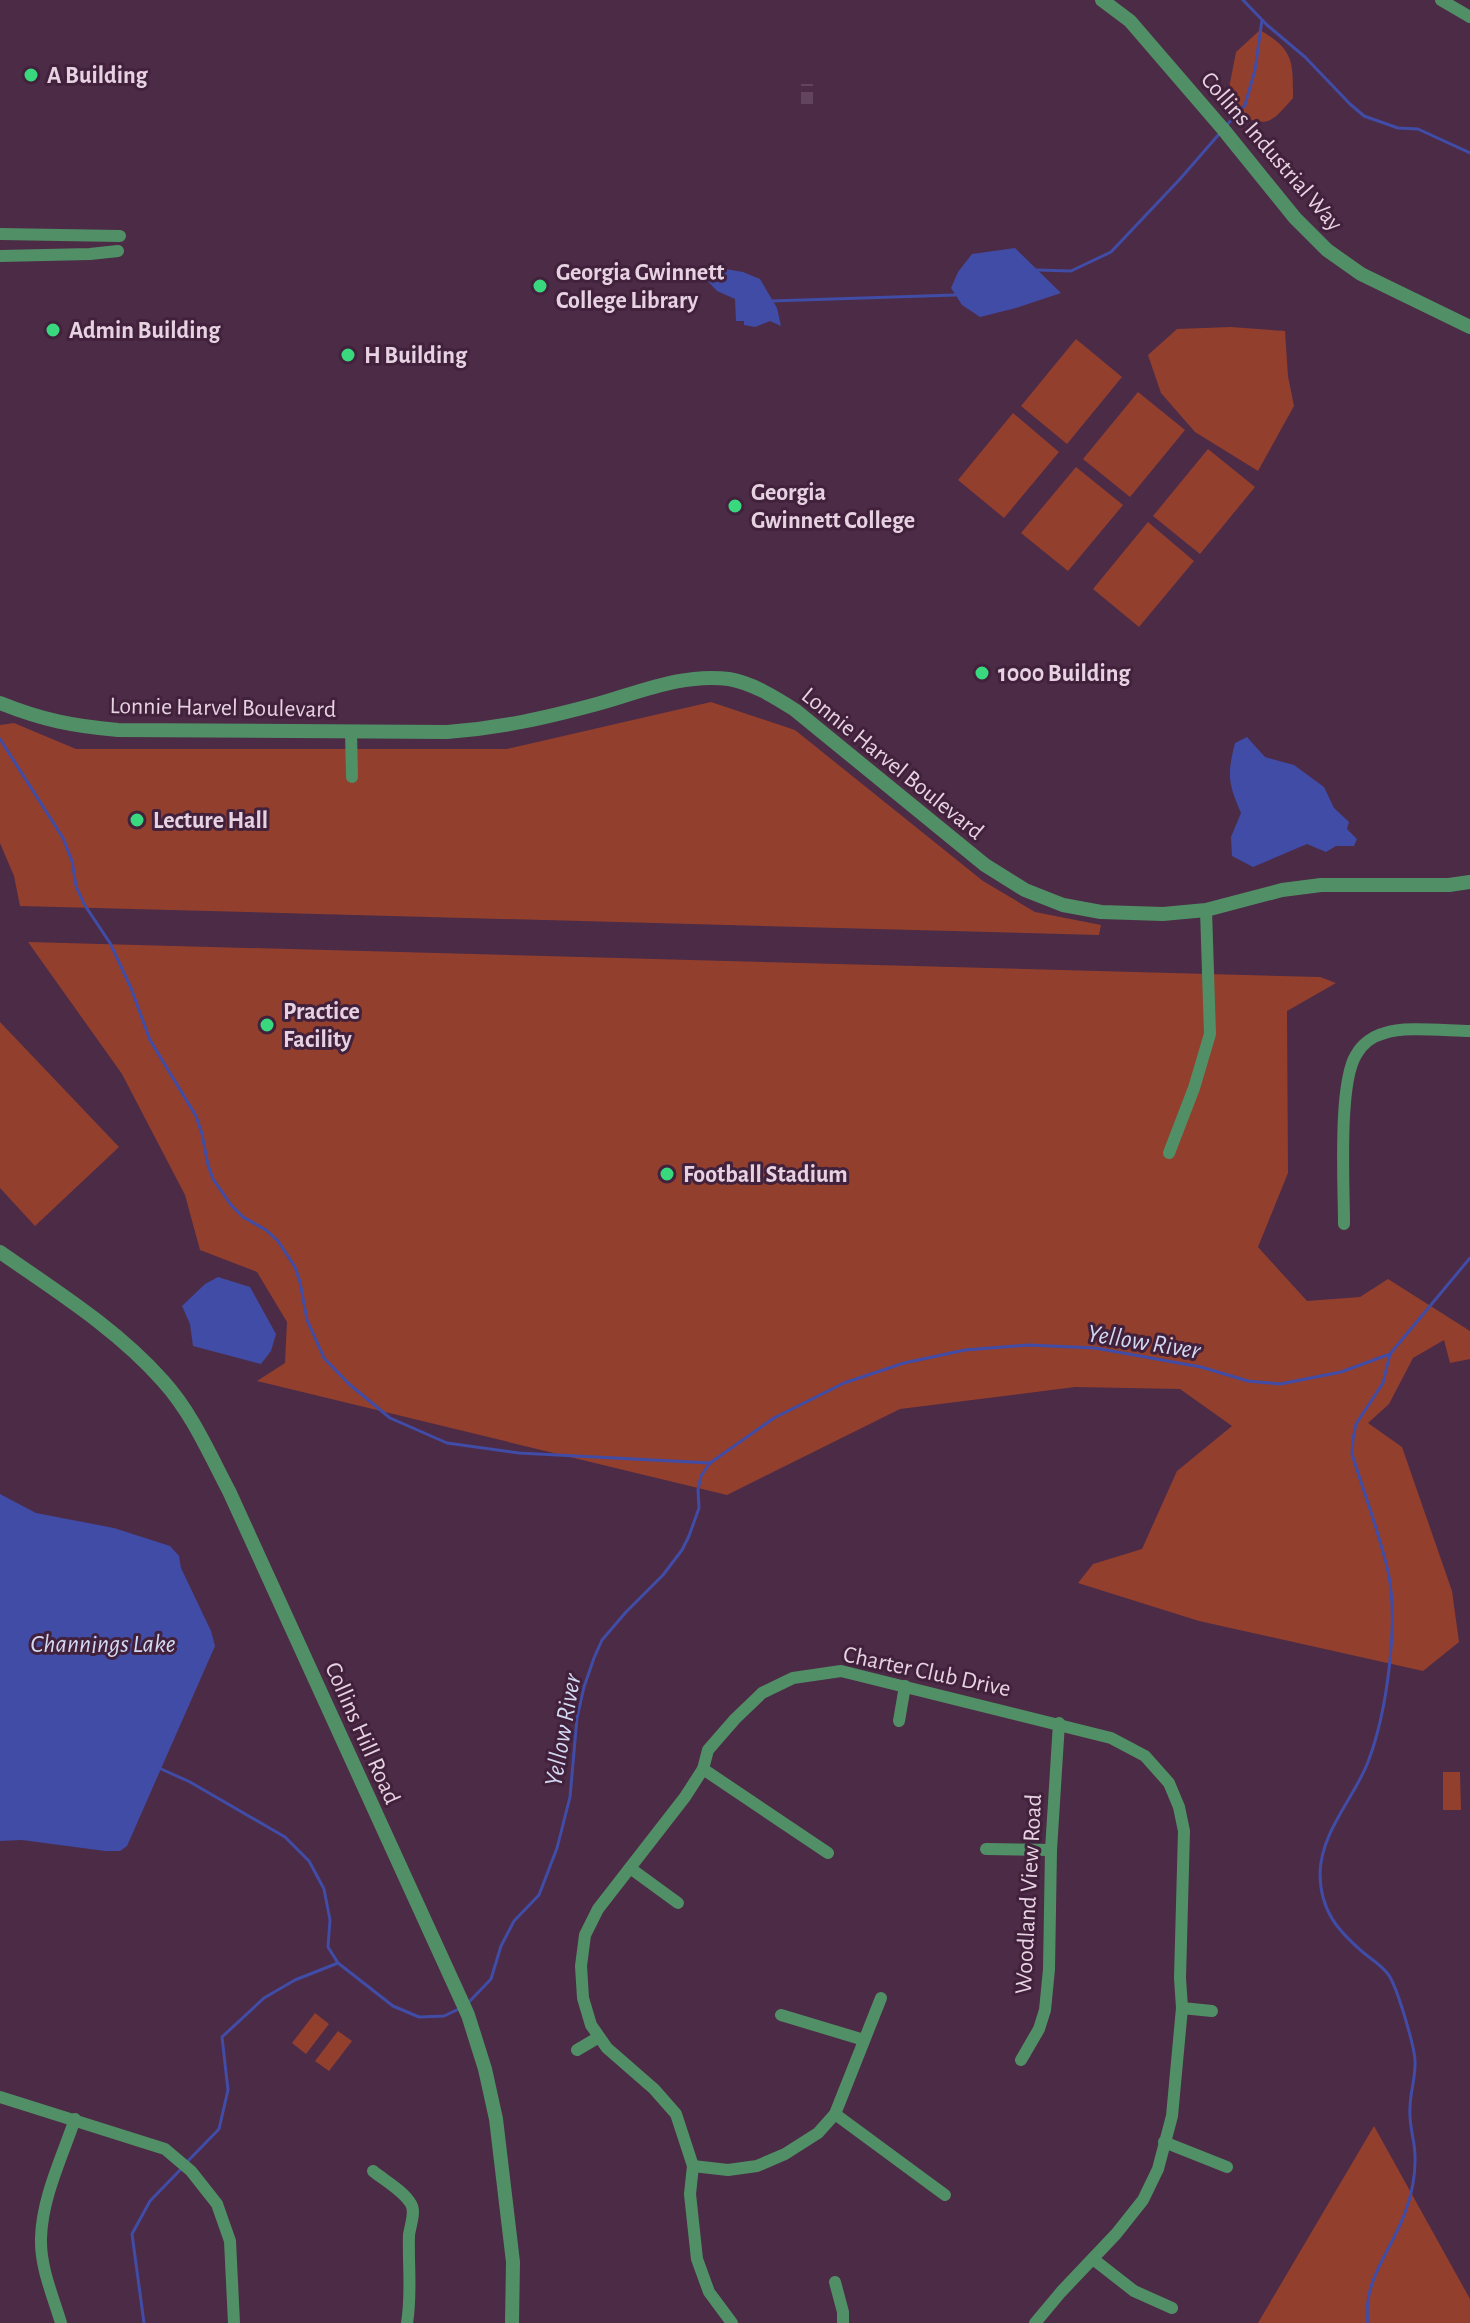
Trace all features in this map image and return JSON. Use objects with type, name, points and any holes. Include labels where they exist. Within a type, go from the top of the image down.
[{"type":"street","name":"Collins Industrial Way","points":[[1102,0],[1130,21],[1295,218],[1327,250],[1361,274],[1470,327]]},
{"type":"street","points":[[1441,0],[1470,17]]},
{"type":"street","points":[[0,234],[120,236]]},
{"type":"street","points":[[0,256],[81,255],[118,251]]},
{"type":"street","name":"Lonnie Harvel Boulevard","points":[[0,703],[33,716],[74,726],[118,730],[447,732],[534,720],[687,679],[730,679],[773,696],[795,710],[1008,881],[1063,905],[1101,912],[1163,914],[1206,910],[1282,890],[1321,885],[1434,886],[1470,882]]},
{"type":"street","points":[[351,731],[352,777]]},
{"type":"street","points":[[1169,1153],[1194,1088],[1210,1034],[1206,910]]},
{"type":"street","points":[[1344,1224],[1343,1157],[1348,1075],[1355,1056],[1371,1039],[1389,1031],[1470,1031]]},
{"type":"street","name":"Collins Hill Road","points":[[0,1252],[121,1340],[165,1382],[191,1419],[229,1491],[468,2015],[496,2119],[513,2262],[512,2323]]},
{"type":"street","name":"Charter Club Drive","points":[[732,2323],[709,2292],[697,2259],[690,2194],[693,2166],[676,2114],[654,2089],[607,2048],[591,2025],[583,1998],[581,1966],[585,1935],[598,1909],[685,1797],[703,1769],[708,1750],[735,1719],[762,1693],[793,1678],[841,1671],[1111,1738],[1145,1756],[1169,1783],[1179,1807],[1184,1831],[1182,2008],[1172,2116],[1158,2169],[1143,2200],[1035,2323]]},
{"type":"street","points":[[899,1721],[905,1686]]},
{"type":"street","name":"Woodland View Road","points":[[1021,2060],[1039,2029],[1045,2010],[1059,1723]]},
{"type":"street","points":[[703,1769],[828,1853]]},
{"type":"street","points":[[986,1849],[1051,1850]]},
{"type":"street","points":[[630,1868],[678,1903]]},
{"type":"street","points":[[693,2166],[728,2170],[757,2166],[785,2154],[818,2133],[835,2114],[881,1998]]},
{"type":"street","points":[[1182,2008],[1212,2011]]},
{"type":"street","points":[[781,2015],[864,2040]]},
{"type":"street","points":[[577,2050],[599,2037]]},
{"type":"street","points":[[0,2097],[165,2149],[191,2171],[217,2204],[230,2241],[234,2323]]},
{"type":"street","points":[[835,2114],[945,2195]]},
{"type":"street","points":[[61,2323],[46,2273],[41,2240],[45,2205],[75,2119]]},
{"type":"street","points":[[1164,2142],[1227,2167]]},
{"type":"street","points":[[373,2171],[404,2197],[413,2209],[409,2234],[410,2304],[407,2323]]},
{"type":"street","points":[[1093,2259],[1134,2291],[1172,2308]]},
{"type":"street","points":[[835,2282],[843,2323]]},
{"type":"shaded area","points":[[1260,30],[1285,51],[1292,66],[1293,86],[1293,98],[1274,117],[1263,122],[1237,113],[1229,88],[1236,52]]},
{"type":"shaded area","points":[[1231,327],[1285,331],[1294,406],[1258,471],[1195,432],[1161,393],[1148,355],[1177,329]]},
{"type":"shaded area","points":[[1076,339],[1122,377],[1067,444],[1021,406]]},
{"type":"shaded area","points":[[1138,392],[1185,430],[1130,497],[1083,459]]},
{"type":"shaded area","points":[[1013,413],[1059,452],[1004,518],[958,480]]},
{"type":"shaded area","points":[[1208,449],[1255,487],[1200,554],[1153,516]]},
{"type":"shaded area","points":[[1076,467],[1123,505],[1068,571],[1021,533]]},
{"type":"shaded area","points":[[1148,522],[1194,561],[1139,627],[1093,589]]},
{"type":"shaded area","points":[[711,702],[795,730],[983,881],[1035,912],[1101,925],[1099,935],[20,906],[14,876],[0,843],[0,725],[14,723],[76,749],[507,749]]},
{"type":"shaded area","points":[[28,942],[1320,977],[1336,983],[1287,1011],[1288,1173],[1258,1247],[1307,1301],[1360,1297],[1388,1279],[1470,1331],[1470,1359],[1450,1363],[1444,1340],[1413,1358],[1389,1404],[1368,1423],[1402,1447],[1452,1591],[1459,1642],[1423,1671],[1199,1621],[1078,1583],[1093,1564],[1142,1549],[1177,1471],[1232,1426],[1180,1389],[1075,1387],[900,1409],[727,1495],[257,1381],[285,1363],[287,1322],[257,1272],[200,1250],[185,1195],[122,1074]]},
{"type":"shaded area","points":[[0,1022],[119,1147],[35,1226],[0,1188]]},
{"type":"shaded area","points":[[1443,1772],[1460,1772],[1461,1810],[1443,1810]]},
{"type":"shaded area","points":[[315,2013],[329,2024],[306,2054],[292,2043]]},
{"type":"shaded area","points":[[338,2031],[352,2041],[329,2071],[315,2061]]},
{"type":"shaded area","points":[[1374,2126],[1470,2299],[1470,2323],[1258,2323]]},
{"type":"water","points":[[1015,248],[1061,293],[980,317],[962,305],[951,288],[958,272],[972,254]]},
{"type":"water","points":[[712,264],[760,279],[777,308],[781,326],[770,321],[755,327],[744,325],[744,321],[736,321],[735,299],[717,291],[700,273]]},
{"type":"water","points":[[1247,737],[1265,757],[1294,765],[1324,787],[1334,808],[1349,822],[1347,829],[1357,839],[1354,846],[1336,846],[1326,852],[1307,844],[1253,867],[1232,856],[1231,837],[1241,813],[1231,786],[1231,763],[1235,743]]},
{"type":"water","points":[[218,1277],[250,1287],[276,1334],[271,1351],[261,1364],[193,1346],[190,1324],[182,1306],[205,1284]]},
{"type":"water","name":"Channings Lake","points":[[0,1494],[36,1513],[114,1528],[170,1546],[179,1556],[181,1568],[211,1631],[215,1646],[127,1846],[120,1851],[22,1840],[0,1841]]},
{"type":"waterway","points":[[1243,0],[1364,116],[1398,128],[1418,129],[1470,153]]},
{"type":"waterway","points":[[1225,127],[1245,105],[1255,70],[1262,20]]},
{"type":"waterway","points":[[1037,270],[1071,271],[1111,252],[1220,133]]},
{"type":"waterway","points":[[771,301],[955,295]]},
{"type":"waterway","points":[[0,739],[63,838],[84,904],[110,943],[150,1040],[196,1116],[213,1179],[243,1217],[278,1241],[295,1267],[307,1320],[324,1358],[349,1384],[390,1418],[447,1443],[519,1453],[710,1463]]},
{"type":"waterway","name":"Yellow River","points":[[467,2004],[491,1979],[501,1946],[514,1921],[539,1895],[557,1848],[570,1797],[577,1718],[584,1687],[602,1640],[663,1575],[682,1550],[699,1508],[701,1476],[710,1463],[774,1418],[844,1383],[904,1363],[965,1350],[1028,1345],[1095,1348],[1201,1367],[1248,1381],[1280,1384],[1341,1372],[1390,1354],[1470,1258]]},
{"type":"waterway","points":[[1368,2323],[1367,2307],[1374,2278],[1400,2224],[1412,2186],[1415,2152],[1410,2113],[1415,2060],[1392,1981],[1383,1968],[1347,1937],[1332,1919],[1323,1898],[1320,1873],[1332,1829],[1368,1762],[1386,1693],[1392,1641],[1391,1592],[1376,1527],[1352,1454],[1356,1424],[1383,1383],[1390,1354]]},
{"type":"waterway","name":"Yellow River","points":[[159,1768],[190,1782],[285,1837],[309,1861],[324,1889],[330,1920],[328,1947],[338,1963],[393,2006],[419,2017],[444,2016],[461,2008]]},
{"type":"waterway","points":[[186,2163],[219,2129],[228,2090],[222,2037],[264,1998],[295,1980],[338,1963]]},
{"type":"waterway","points":[[144,2323],[132,2234],[150,2201],[181,2169]]},
{"type":"tunnel","points":[[807,84],[807,104]]},
{"type":"place","name":"A Building","points":[[31,75]]},
{"type":"place","name":"Georgia Gwinnett College Library","points":[[540,286]]},
{"type":"place","name":"Admin Building","points":[[53,330]]},
{"type":"place","name":"H Building","points":[[348,355]]},
{"type":"place","name":"Georgia Gwinnett College","points":[[735,506]]},
{"type":"place","name":"1000 Building","points":[[982,673]]},
{"type":"place","name":"Lecture Hall","points":[[137,820]]},
{"type":"place","name":"Practice Facility","points":[[267,1025]]},
{"type":"place","name":"Football Stadium","points":[[667,1174]]}]
